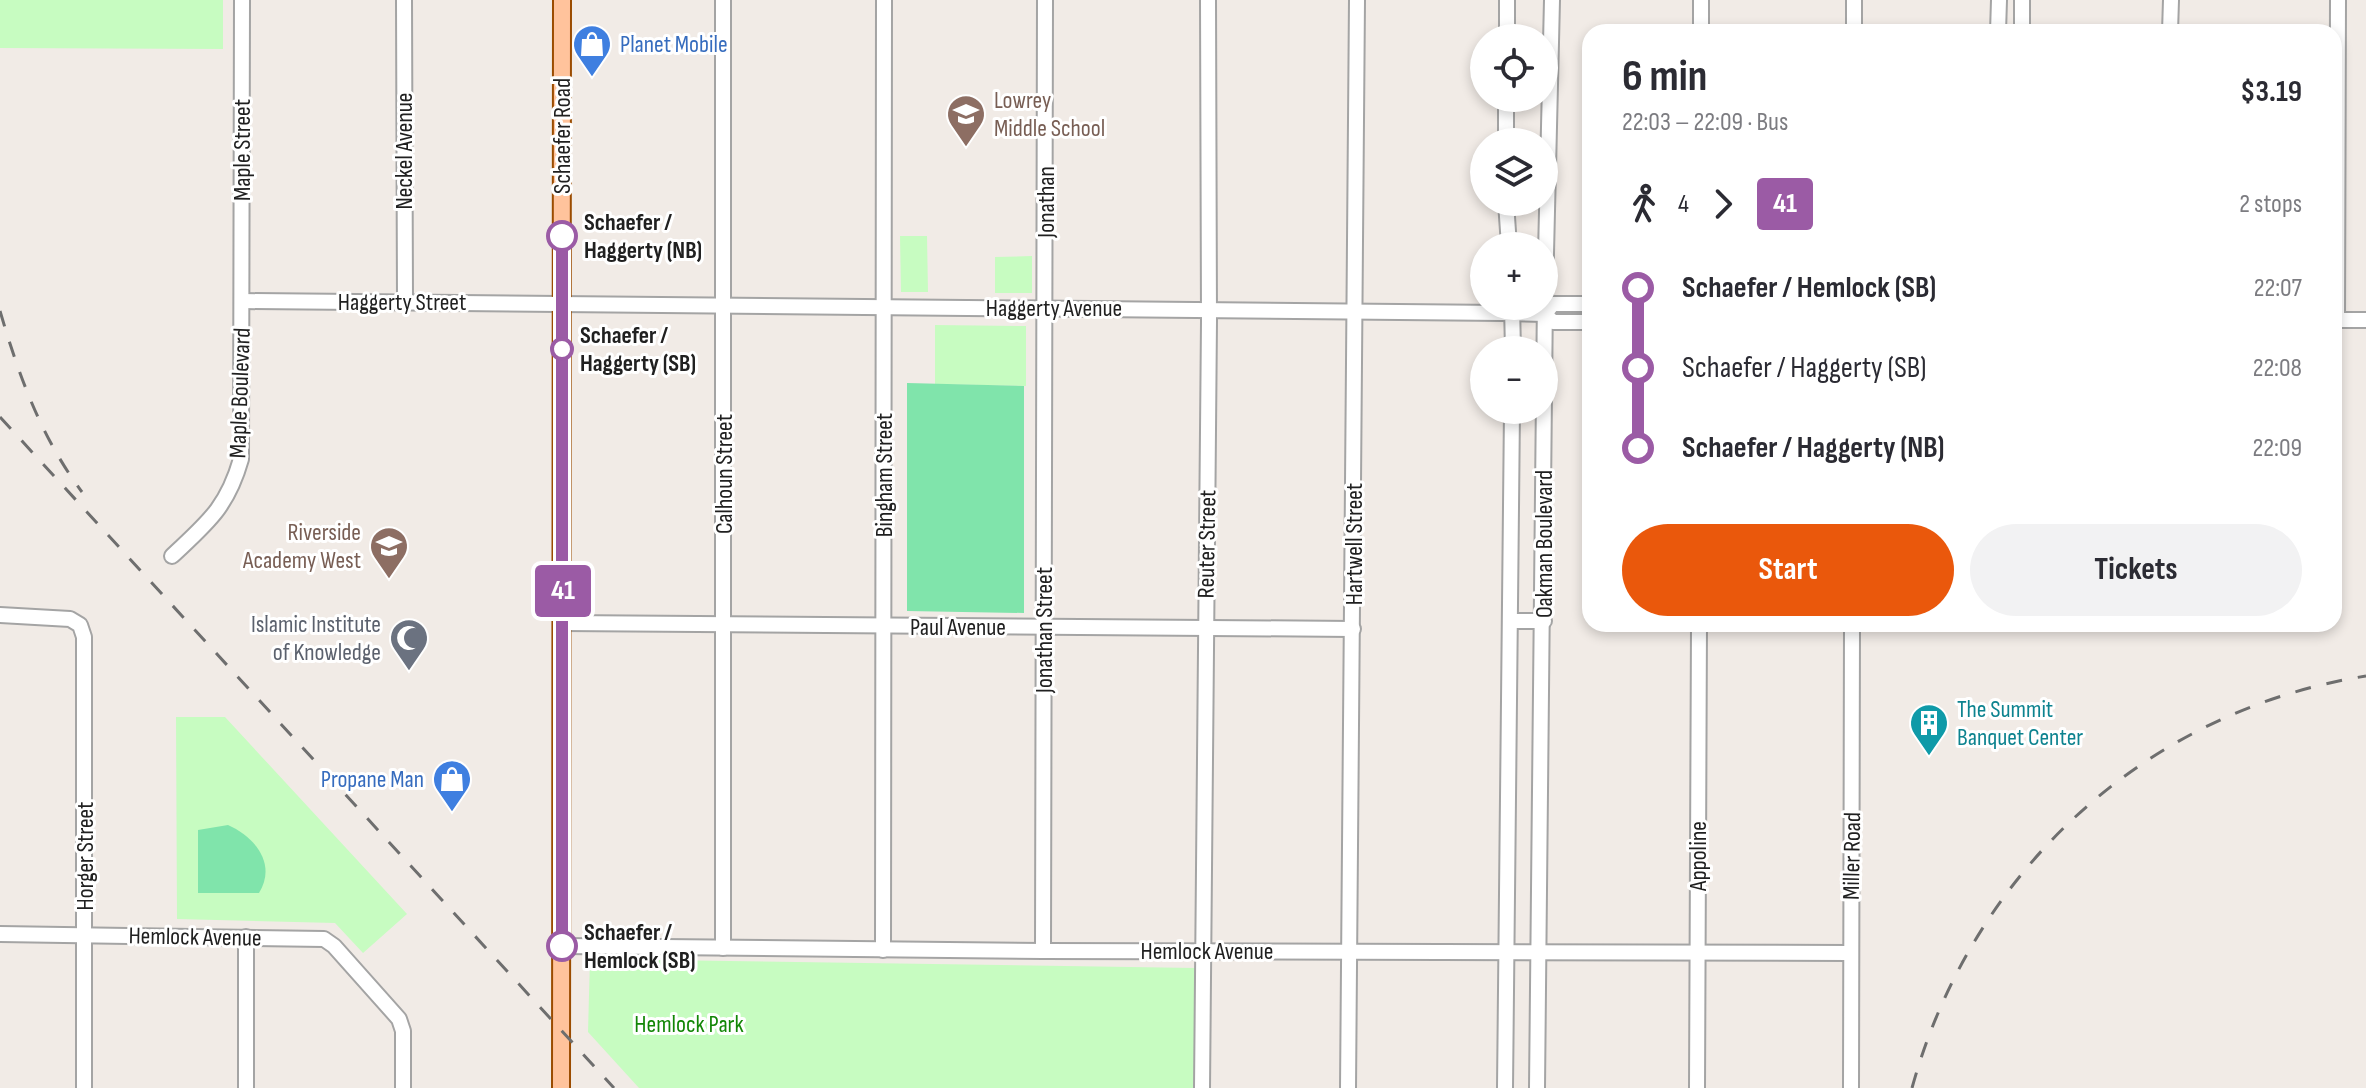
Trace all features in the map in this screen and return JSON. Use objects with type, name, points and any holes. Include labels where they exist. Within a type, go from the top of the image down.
[{"type":"main road","name":"Schaefer Road","points":[[561,1088],[562,0]]},
{"type":"street","name":"Maple Street","points":[[242,0],[242,301]]},
{"type":"street","name":"Neckel Avenue","points":[[404,0],[405,302]]},
{"type":"street","name":"Calhoun Street","points":[[723,0],[723,948]]},
{"type":"street","name":"Bingham Street","points":[[883,950],[884,0]]},
{"type":"street","name":"Jonathan","points":[[1045,0],[1046,308]]},
{"type":"street","name":"Reuter Street","points":[[1202,1088],[1209,309],[1208,0]]},
{"type":"street","name":"Hartwell Street","points":[[1348,1088],[1357,0]]},
{"type":"street","points":[[1507,0],[1507,24]]},
{"type":"street","name":"Oakman Boulevard","points":[[1547,232],[1552,0]]},
{"type":"street","points":[[1701,0],[1701,24]]},
{"type":"street","points":[[1854,0],[1854,24]]},
{"type":"street","points":[[1998,24],[1999,0]]},
{"type":"street","points":[[2022,0],[2022,24]]},
{"type":"street","points":[[2170,24],[2171,0]]},
{"type":"street","points":[[2338,0],[2338,24]]},
{"type":"street","name":"Haggerty Street","points":[[242,301],[562,303]]},
{"type":"street","name":"Maple Boulevard","points":[[172,556],[217,512],[233,486],[242,444],[242,301]]},
{"type":"street","name":"Haggerty Avenue","points":[[562,303],[1470,310]]},
{"type":"street","name":"Haggerty Avenue","points":[[1558,304],[1582,304]]},
{"type":"street","name":"Jonathan Street","points":[[1043,951],[1046,308]]},
{"type":"street","name":"Oakman Boulevard","points":[[1537,1088],[1545,320]]},
{"type":"street","name":"Haggerty Avenue","points":[[1551,320],[1582,322]]},
{"type":"street","points":[[2342,320],[2366,320]]},
{"type":"street","name":"Oakman Boulevard","points":[[1505,1088],[1512,424]]},
{"type":"street","name":"Horger Street","points":[[0,615],[62,618],[80,625],[85,641],[84,1088]]},
{"type":"street","points":[[1510,621],[1544,621]]},
{"type":"street","name":"Paul Avenue","points":[[563,623],[1353,629]]},
{"type":"street","name":"Appoline","points":[[1697,1088],[1699,632]]},
{"type":"street","name":"Miller Road","points":[[1851,1088],[1852,632]]},
{"type":"street","name":"Hemlock Avenue","points":[[0,934],[324,939],[334,946],[396,1015],[403,1031],[403,1088]]},
{"type":"street","points":[[246,937],[246,1088]]},
{"type":"street","name":"Hemlock Avenue","points":[[562,946],[1851,953]]},
{"type":"green space","points":[[0,0],[223,0],[223,49],[0,48]]},
{"type":"green space","points":[[900,236],[927,236],[928,292],[901,292]]},
{"type":"green space","points":[[1032,256],[1032,293],[995,293],[995,257]]},
{"type":"green space","points":[[935,325],[1026,326],[1026,386],[935,384]]},
{"type":"green space","points":[[907,383],[1024,386],[1024,613],[907,611]]},
{"type":"green space","points":[[176,717],[225,717],[407,914],[363,953],[335,923],[177,919]]},
{"type":"green space","points":[[228,825],[247,837],[260,853],[266,872],[259,893],[198,893],[198,830]]},
{"type":"green space","name":"Hemlock Park","points":[[590,959],[1196,968],[1194,1088],[639,1088],[588,1032]]},
{"type":"railway","points":[[0,311],[15,359],[43,428],[82,492]]},
{"type":"railway","points":[[0,417],[614,1088]]},
{"type":"railway","points":[[1912,1088],[1939,1010],[1977,938],[2023,872],[2078,814],[2140,765],[2210,725],[2285,695],[2366,676]]},
{"type":"bus line","name":"41","points":[[562,236],[562,946]]},
{"type":"place","name":"Planet Mobile","points":[[592,78]]},
{"type":"place","name":"Lowrey Middle School","points":[[966,148]]},
{"type":"place","name":"Schaefer / Haggerty (NB)","points":[[562,236]]},
{"type":"place","name":"Schaefer / Haggerty (SB)","points":[[562,349]]},
{"type":"place","name":"Riverside Academy West","points":[[389,580]]},
{"type":"place","name":"Islamic Institute of Knowledge","points":[[409,672]]},
{"type":"place","name":"The Summit Banquet Center","points":[[1929,757]]},
{"type":"place","name":"Propane Man","points":[[452,813]]},
{"type":"place","name":"Schaefer / Hemlock (SB)","points":[[562,946]]}]
